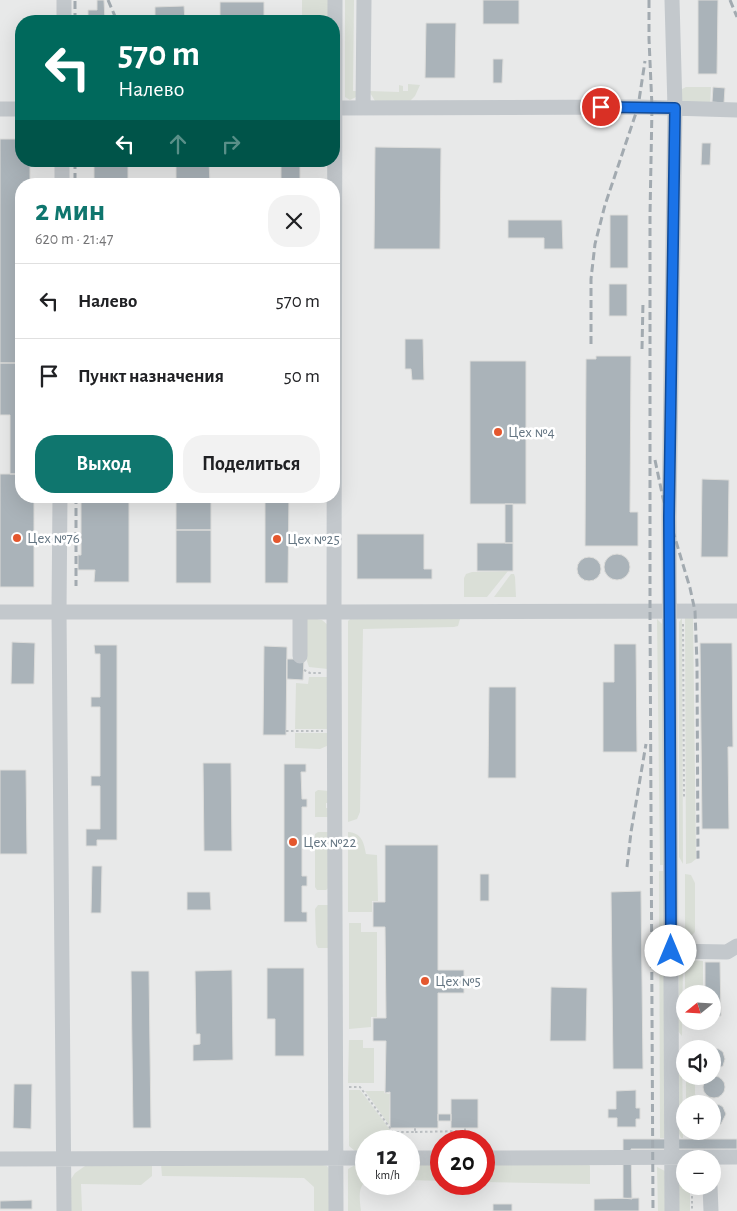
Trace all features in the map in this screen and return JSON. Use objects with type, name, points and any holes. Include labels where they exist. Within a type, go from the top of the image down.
[{"type":"lane","points":[[64,0],[64,15]]},
{"type":"lane","points":[[335,0],[335,15]]},
{"type":"lane","points":[[363,108],[364,0]]},
{"type":"lane","points":[[672,0],[675,108],[669,611],[672,1211]]},
{"type":"lane","points":[[340,108],[675,108],[737,110]]},
{"type":"lane","points":[[0,109],[15,109]]},
{"type":"lane","points":[[60,503],[59,611],[64,1211]]},
{"type":"lane","points":[[334,503],[336,1211]]},
{"type":"lane","points":[[0,612],[737,610]]},
{"type":"lane","points":[[300,612],[302,663]]},
{"type":"lane","points":[[671,951],[727,952],[737,946]]},
{"type":"lane","points":[[495,1158],[676,1157]]},
{"type":"lane","points":[[721,1158],[737,1157]]},
{"type":"lane","points":[[0,1159],[355,1158]]},
{"type":"lane","points":[[710,1195],[711,1211]]},
{"type":"path","points":[[302,663],[310,672],[335,673]]},
{"type":"path","points":[[286,731],[335,731]]},
{"type":"path","points":[[346,1087],[360,1088],[392,1130]]},
{"type":"path","points":[[420,1132],[465,1131],[465,1128]]},
{"type":"path","points":[[692,1195],[692,1211]]},
{"type":"shaded area","points":[[0,0],[737,0],[737,1211],[0,1211]]},
{"type":"shaded area","points":[[302,0],[329,0],[329,15],[302,15]]},
{"type":"shaded area","points":[[345,0],[354,0],[353,91],[358,91],[356,97],[350,100],[345,97]]},
{"type":"shaded area","points":[[408,84],[420,85],[415,96],[410,101],[375,101],[369,91],[399,92],[399,85],[403,86],[403,91],[408,91]]},
{"type":"shaded area","points":[[686,87],[711,87],[710,107],[682,103],[680,90]]},
{"type":"shaded area","points":[[508,571],[487,597],[464,597],[464,578],[466,574],[472,572]]},
{"type":"shaded area","points":[[511,574],[514,574],[515,577],[516,597],[494,597]]},
{"type":"shaded area","points":[[693,615],[696,859],[686,864],[685,616]]},
{"type":"shaded area","points":[[307,617],[322,620],[329,626],[328,669],[309,667],[305,655]]},
{"type":"shaded area","points":[[351,618],[460,619],[458,626],[454,627],[363,629],[360,812],[357,819],[348,822],[348,621]]},
{"type":"shaded area","points":[[682,618],[683,864],[679,857],[679,622]]},
{"type":"shaded area","points":[[657,619],[664,626],[668,865],[660,865]]},
{"type":"shaded area","points":[[309,677],[329,677],[330,729],[295,729],[296,683],[308,684]]},
{"type":"shaded area","points":[[295,733],[330,733],[329,745],[320,749],[295,748]]},
{"type":"shaded area","points":[[318,790],[329,791],[329,803],[326,803],[326,808],[329,808],[328,817],[315,817],[315,792]]},
{"type":"shaded area","points":[[318,832],[330,832],[331,886],[326,890],[317,890],[315,887],[315,834]]},
{"type":"shaded area","points":[[348,832],[359,836],[363,842],[366,854],[377,855],[378,901],[372,901],[372,912],[348,912]]},
{"type":"shaded area","points":[[659,871],[668,871],[669,1138],[660,1138]]},
{"type":"shaded area","points":[[685,874],[691,875],[695,883],[695,932],[685,938]]},
{"type":"shaded area","points":[[318,905],[328,905],[328,948],[318,948],[316,944],[315,909]]},
{"type":"shaded area","points":[[349,923],[361,923],[361,932],[377,932],[377,1017],[371,1017],[371,1027],[349,1029]]},
{"type":"shaded area","points":[[685,960],[703,961],[703,985],[685,985]]},
{"type":"shaded area","points":[[683,961],[683,985],[679,985],[679,964]]},
{"type":"shaded area","points":[[349,1040],[363,1040],[363,1048],[374,1048],[374,1083],[348,1083]]},
{"type":"shaded area","points":[[679,1085],[682,1085],[683,1095],[679,1095]]},
{"type":"shaded area","points":[[686,1085],[695,1085],[696,1095],[686,1095]]},
{"type":"shaded area","points":[[349,1090],[360,1090],[390,1130],[355,1130],[355,1151],[349,1146]]},
{"type":"shaded area","points":[[365,1091],[384,1091],[384,1093],[390,1094],[389,1125]]},
{"type":"shaded area","points":[[420,1162],[430,1162],[430,1181],[420,1180]]},
{"type":"shaded area","points":[[495,1162],[588,1163],[590,1166],[590,1184],[495,1182]]},
{"type":"shaded area","points":[[161,1164],[327,1166],[330,1170],[332,1211],[314,1211],[314,1187],[304,1178],[162,1176]]},
{"type":"shaded area","points":[[152,1165],[152,1176],[141,1185],[81,1184],[82,1211],[70,1211],[71,1179],[75,1173],[85,1166]]},
{"type":"shaded area","points":[[355,1165],[355,1195],[360,1195],[361,1211],[348,1211],[348,1169]]},
{"type":"shaded area","points":[[657,1167],[665,1171],[670,1211],[658,1211]]},
{"type":"shaded area","points":[[678,1195],[690,1195],[690,1211],[679,1211]]},
{"type":"building","points":[[97,0],[104,0],[105,15],[88,15],[88,10],[97,10]]},
{"type":"building","points":[[483,0],[519,0],[519,24],[483,24]]},
{"type":"building","points":[[698,0],[718,0],[717,74],[698,74]]},
{"type":"building","points":[[220,2],[264,2],[264,15],[220,15]]},
{"type":"building","points":[[184,6],[185,15],[155,15],[155,7]]},
{"type":"building","points":[[426,23],[456,23],[455,78],[425,78]]},
{"type":"building","points":[[493,59],[503,59],[502,83],[493,83]]},
{"type":"building","points":[[713,87],[725,88],[724,103],[712,102]]},
{"type":"building","points":[[0,139],[15,139],[15,167],[30,167],[30,178],[15,178],[15,363],[0,363]]},
{"type":"building","points":[[702,143],[711,143],[710,165],[701,165]]},
{"type":"building","points":[[375,147],[441,148],[440,249],[374,249]]},
{"type":"building","points":[[94,167],[128,167],[128,178],[94,178]]},
{"type":"building","points":[[176,167],[209,167],[210,178],[176,178]]},
{"type":"building","points":[[281,167],[300,167],[300,178],[281,178]]},
{"type":"building","points":[[610,215],[628,215],[628,268],[610,268]]},
{"type":"building","points":[[508,220],[562,220],[563,249],[544,249],[544,238],[508,238]]},
{"type":"building","points":[[609,284],[627,284],[627,316],[609,316]]},
{"type":"building","points":[[405,339],[423,339],[424,380],[412,380],[411,369],[405,369]]},
{"type":"building","points":[[596,356],[631,356],[630,512],[638,512],[638,546],[585,546],[586,359],[596,359]]},
{"type":"building","name":"Цех №4","points":[[470,361],[526,361],[526,504],[470,504]]},
{"type":"building","points":[[0,363],[15,363],[15,474],[10,474],[10,415],[0,415]]},
{"type":"building","name":"Цех №76","points":[[0,474],[15,474],[15,503],[34,503],[34,587],[0,587]]},
{"type":"building","points":[[702,479],[729,480],[728,557],[701,557]]},
{"type":"building","points":[[81,503],[129,503],[129,582],[94,582],[95,570],[78,570],[78,555],[81,555]]},
{"type":"building","points":[[176,503],[211,503],[211,530],[176,530]]},
{"type":"building","name":"Цех №25","points":[[265,503],[289,503],[288,583],[265,583]]},
{"type":"building","points":[[505,504],[513,504],[513,543],[505,543]]},
{"type":"building","points":[[176,530],[211,530],[211,583],[176,583]]},
{"type":"building","points":[[357,534],[424,534],[424,569],[432,569],[432,579],[357,579]]},
{"type":"building","points":[[477,543],[513,543],[513,571],[477,571]]},
{"type":"building","points":[[617,554],[626,558],[630,567],[626,576],[617,580],[608,576],[604,567],[608,558]]},
{"type":"building","points":[[589,557],[594,558],[600,564],[600,574],[594,580],[589,581],[584,580],[578,574],[577,569],[578,564],[584,558]]},
{"type":"building","points":[[12,642],[35,643],[34,684],[11,684]]},
{"type":"building","points":[[700,643],[732,643],[733,747],[728,747],[729,829],[702,829]]},
{"type":"building","points":[[614,644],[636,644],[637,752],[603,752],[603,682],[614,682]]},
{"type":"building","points":[[94,645],[117,645],[117,840],[97,840],[97,846],[86,846],[86,829],[100,829],[100,786],[91,786],[91,776],[100,776],[100,707],[91,707],[91,697],[100,697],[100,654],[95,654]]},
{"type":"building","points":[[264,646],[287,647],[286,735],[263,735]]},
{"type":"building","points":[[287,659],[304,659],[303,680],[287,679]]},
{"type":"building","points":[[489,687],[516,687],[516,778],[488,778]]},
{"type":"building","points":[[203,763],[231,763],[232,851],[204,851]]},
{"type":"building","name":"Цех №22","points":[[284,764],[306,764],[306,772],[301,772],[302,799],[307,799],[307,807],[302,807],[302,876],[307,876],[307,886],[302,886],[302,912],[307,912],[307,922],[284,922]]},
{"type":"building","points":[[0,770],[26,770],[27,854],[0,854]]},
{"type":"building","name":"Цех №5","points":[[385,845],[438,845],[438,970],[464,970],[464,993],[438,993],[438,1128],[390,1128],[390,1092],[385,1093],[386,1041],[373,1041],[373,1018],[386,1018],[385,927],[373,927],[373,902],[385,902]]},
{"type":"building","points":[[92,866],[102,866],[101,913],[91,913]]},
{"type":"building","points":[[480,874],[489,874],[489,901],[480,901]]},
{"type":"building","points":[[641,891],[643,1069],[613,1069],[611,892]]},
{"type":"building","points":[[187,892],[210,892],[211,910],[187,910]]},
{"type":"building","points":[[705,962],[720,962],[720,985],[705,985]]},
{"type":"building","points":[[267,968],[304,968],[304,1056],[275,1056],[275,1019],[267,1019]]},
{"type":"building","points":[[232,970],[233,1060],[193,1061],[193,1045],[200,1044],[200,1034],[196,1034],[195,971]]},
{"type":"building","points":[[131,971],[149,971],[151,1128],[133,1128]]},
{"type":"building","points":[[551,987],[587,988],[586,1041],[550,1041]]},
{"type":"building","points":[[721,1050],[725,1059],[721,1067]]},
{"type":"building","points":[[721,1078],[725,1083],[725,1091],[721,1096],[706,1095],[703,1091],[703,1085],[721,1085]]},
{"type":"building","points":[[14,1084],[32,1084],[31,1129],[13,1128]]},
{"type":"building","points":[[636,1090],[636,1108],[640,1108],[640,1119],[636,1119],[636,1127],[617,1127],[617,1118],[608,1118],[608,1109],[616,1109],[616,1091]]},
{"type":"building","points":[[451,1099],[478,1099],[478,1128],[451,1128]]},
{"type":"building","points":[[721,1106],[726,1114],[721,1124]]},
{"type":"building","points":[[438,1114],[451,1114],[451,1121],[438,1121]]},
{"type":"building","points":[[623,1139],[737,1139],[737,1149],[631,1149],[632,1199],[623,1198]]},
{"type":"building","points":[[639,1198],[639,1211],[594,1211],[594,1199]]},
{"type":"building","points":[[32,1200],[32,1209],[0,1209],[0,1201]]},
{"type":"building","points":[[493,1204],[512,1204],[512,1211],[493,1211]]},
{"type":"railway","points":[[75,0],[75,15]]},
{"type":"railway","points":[[108,0],[114,15]]},
{"type":"railway","points":[[649,0],[652,107],[650,215],[650,611],[653,1211]]},
{"type":"railway","points":[[730,0],[737,17]]},
{"type":"railway","points":[[591,344],[591,279],[595,244],[605,205],[638,107],[645,61]]},
{"type":"railway","points":[[75,167],[75,178]]},
{"type":"railway","points":[[642,349],[643,302]]},
{"type":"railway","points":[[655,460],[663,498],[695,611],[698,860]]},
{"type":"railway","points":[[76,503],[76,586]]},
{"type":"railway","points":[[627,867],[646,744]]},
{"type":"place","name":"Цех №4","points":[[498,432]]},
{"type":"place","name":"Цех №76","points":[[17,538]]},
{"type":"place","name":"Цех №25","points":[[277,539]]},
{"type":"place","name":"Цех №22","points":[[293,842]]},
{"type":"place","name":"Цех №5","points":[[425,981]]},
{"type":"route","points":[[601,107],[675,108],[669,517],[671,951]]}]
